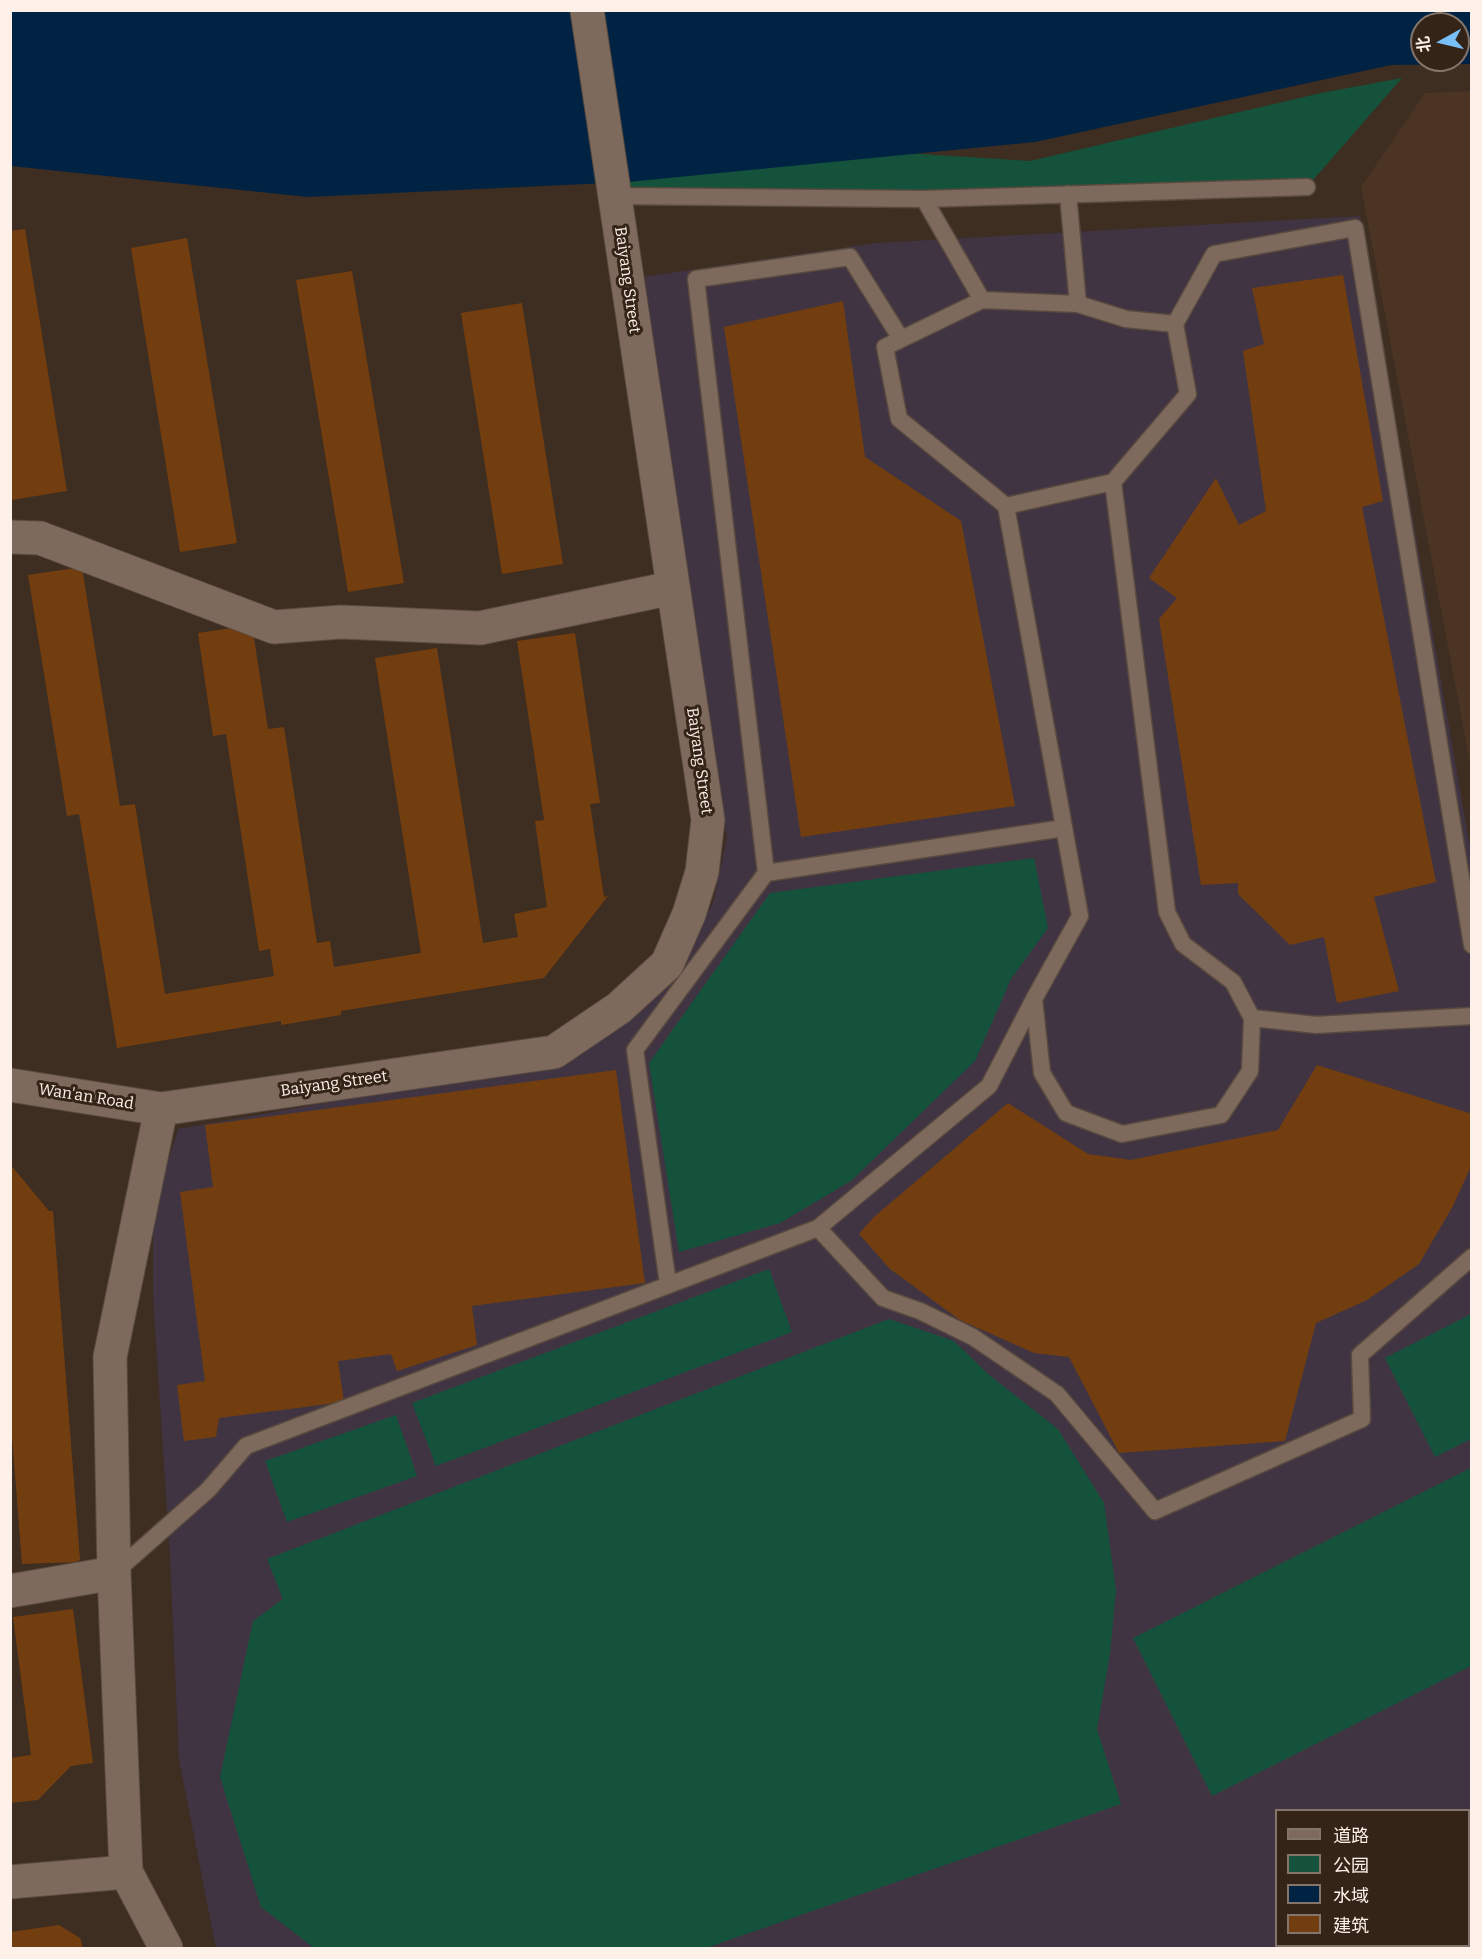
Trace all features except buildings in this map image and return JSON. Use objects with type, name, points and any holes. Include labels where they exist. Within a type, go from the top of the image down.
[{"type":"street","name":"Baiyang Street","points":[[161,1109],[554,1052],[619,1008],[667,964],[689,914],[702,872],[708,820],[587,10]]},
{"type":"street","points":[[10,537],[40,538],[274,627],[341,622],[480,628],[672,588]]},
{"type":"street","name":"Wan'an Road","points":[[10,1085],[161,1109]]},
{"type":"street","points":[[161,1109],[110,1357],[114,1574],[126,1872],[166,1948]]},
{"type":"street","points":[[10,1591],[114,1574]]},
{"type":"street","points":[[10,1882],[126,1872]]},
{"type":"lane","points":[[615,196],[924,199],[1307,187]]},
{"type":"lane","points":[[1068,194],[1078,304]]},
{"type":"lane","points":[[924,199],[982,300]]},
{"type":"lane","points":[[1006,506],[1113,482],[1188,394],[1175,324],[1214,254],[1355,228],[1472,945]]},
{"type":"lane","points":[[668,1284],[635,1050],[766,873],[696,279],[850,257],[901,339]]},
{"type":"lane","points":[[114,1574],[208,1490],[246,1446],[818,1228],[989,1086],[1080,916],[1006,506],[898,419],[885,347],[982,300],[1078,304],[1126,319],[1175,324]]},
{"type":"lane","points":[[1034,999],[1042,1073],[1066,1113],[1122,1134],[1221,1115],[1250,1071],[1252,1018],[1233,982],[1183,944],[1167,912],[1113,482]]},
{"type":"lane","points":[[766,873],[1064,828]]},
{"type":"lane","points":[[1252,1018],[1316,1025],[1472,1016]]},
{"type":"lane","points":[[818,1228],[883,1298],[920,1311],[974,1337],[1057,1394],[1155,1511],[1362,1419],[1360,1355],[1472,1257]]},
{"type":"shaded area","points":[[1472,91],[1471,768],[1361,187],[1425,93]]},
{"type":"shaded area","points":[[1360,216],[1471,853],[1471,1840],[1470,1809],[1275,1809],[1275,1947],[1299,1947],[1297,1948],[216,1948],[179,1760],[170,1558],[153,1296],[153,1211],[178,1129],[562,1061],[674,973],[713,903],[727,838],[684,588],[642,277],[876,243]]},
{"type":"green space","points":[[1402,78],[1307,187],[615,196],[606,134],[1030,161],[1321,93]]},
{"type":"green space","points":[[1034,858],[1048,928],[1011,979],[975,1061],[851,1181],[780,1223],[679,1252],[649,1063],[770,893]]},
{"type":"green space","points":[[769,1269],[792,1332],[436,1466],[412,1403]]},
{"type":"green space","points":[[1471,1314],[1471,1439],[1435,1457],[1385,1358]]},
{"type":"green space","points":[[889,1319],[954,1341],[988,1374],[1058,1429],[1104,1503],[1116,1590],[1110,1654],[1097,1729],[1121,1804],[706,1948],[314,1948],[261,1907],[220,1777],[253,1621],[283,1599],[267,1559]]},
{"type":"green space","points":[[396,1415],[417,1476],[287,1522],[265,1461]]},
{"type":"green space","points":[[1471,1468],[1471,1666],[1212,1796],[1133,1638]]},
{"type":"water","points":[[11,11],[1471,11],[1471,64],[1470,12],[1410,12],[1410,65],[1391,65],[1035,142],[628,182],[308,197],[11,166]]}]
